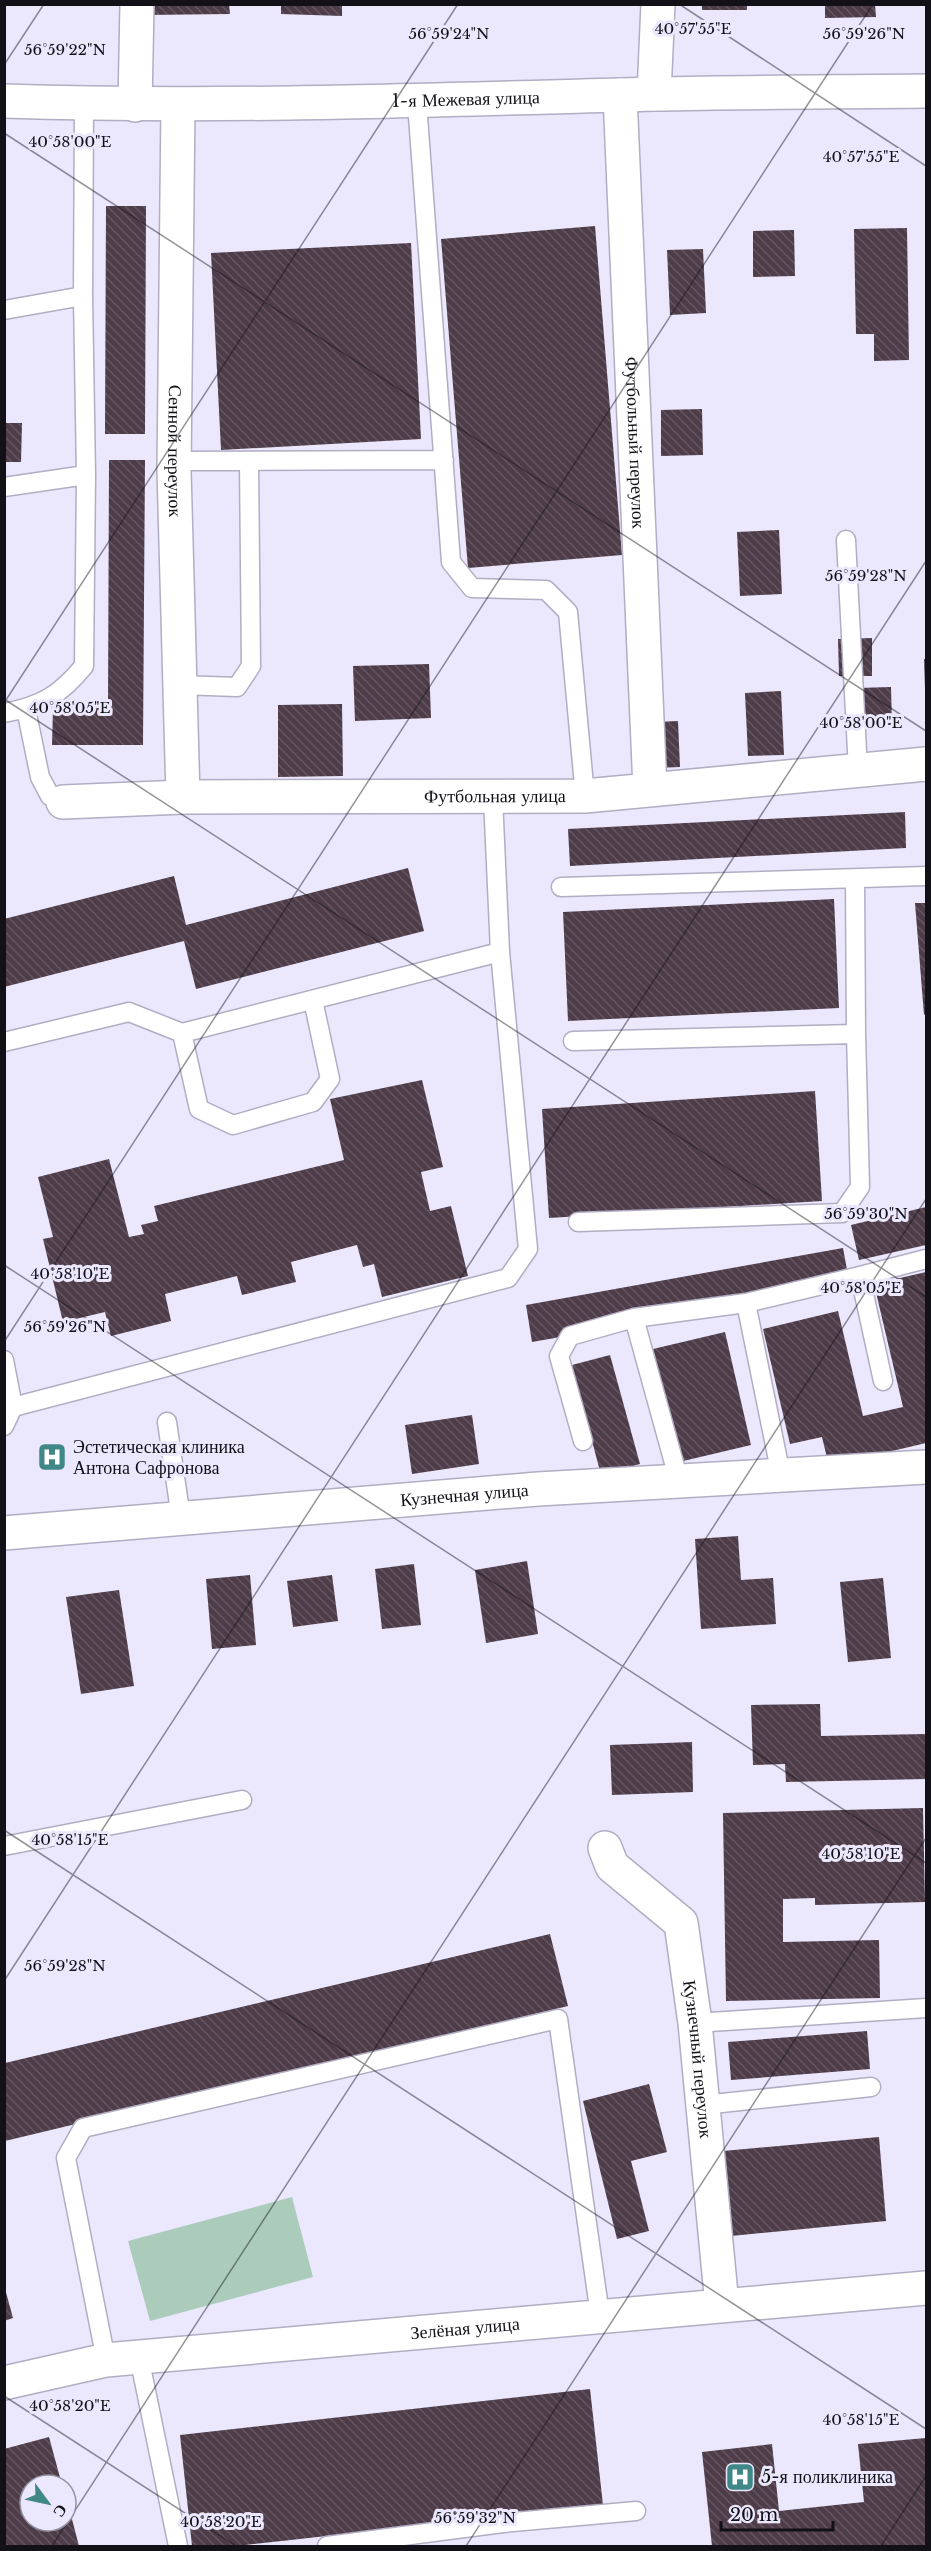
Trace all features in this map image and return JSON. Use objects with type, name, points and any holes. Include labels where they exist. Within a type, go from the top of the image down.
[{"type":"street","points":[[135,105],[137,4]]},
{"type":"street","points":[[654,94],[658,4]]},
{"type":"street","name":"1-я Межевая улица","points":[[4,101],[178,105],[417,102],[654,94],[927,91]]},
{"type":"street","name":"Футбольный переулок","points":[[620,95],[650,789]]},
{"type":"street","name":"Сенной переулок","points":[[178,105],[174,461],[183,797]]},
{"type":"street","name":"Футбольная улица","points":[[63,802],[183,797],[494,798],[585,795],[927,764]]},
{"type":"street","name":"Кузнечная улица","points":[[4,1533],[538,1490],[927,1467]]},
{"type":"street","name":"Кузнечный переулок","points":[[604,1848],[612,1866],[681,1923],[695,2023],[722,2305]]},
{"type":"street","name":"Зелёная улица","points":[[4,2384],[106,2360],[927,2288]]},
{"type":"lane","points":[[417,102],[451,562],[472,588],[546,590],[568,612],[585,795]]},
{"type":"lane","points":[[4,713],[26,709],[64,690],[84,666],[86,476],[83,296],[84,104]]},
{"type":"lane","points":[[4,310],[83,296]]},
{"type":"lane","points":[[180,685],[237,687],[251,666],[249,460]]},
{"type":"lane","points":[[174,461],[444,460]]},
{"type":"lane","points":[[4,488],[86,476]]},
{"type":"lane","points":[[846,540],[858,770]]},
{"type":"lane","points":[[26,709],[40,777],[50,796],[63,802]]},
{"type":"lane","points":[[13,1407],[508,1278],[528,1249],[500,952],[494,798]]},
{"type":"lane","points":[[561,887],[927,876]]},
{"type":"lane","points":[[578,1222],[842,1213],[860,1186],[855,879]]},
{"type":"lane","points":[[4,1042],[129,1011],[182,1033],[500,952]]},
{"type":"lane","points":[[182,1033],[199,1109],[233,1125],[313,1102],[330,1079],[314,1000]]},
{"type":"lane","points":[[573,1041],[856,1034]]},
{"type":"lane","points":[[583,1441],[559,1356],[570,1336],[634,1318],[746,1303],[927,1258]]},
{"type":"lane","points":[[860,1276],[883,1381]]},
{"type":"lane","points":[[746,1303],[781,1475]]},
{"type":"lane","points":[[634,1318],[679,1481]]},
{"type":"lane","points":[[4,1360],[13,1407],[4,1425]]},
{"type":"lane","points":[[167,1422],[182,1518]]},
{"type":"lane","points":[[4,1846],[242,1800]]},
{"type":"lane","points":[[695,2023],[927,2008]]},
{"type":"lane","points":[[106,2360],[66,2158],[83,2128],[558,2019],[600,2315]]},
{"type":"lane","points":[[703,2105],[870,2087]]},
{"type":"lane","points":[[139,2357],[178,2547]]},
{"type":"lane","points":[[327,2547],[504,2523],[636,2511]]},
{"type":"green space","points":[[292,2197],[313,2277],[150,2321],[128,2241]]},
{"type":"building","points":[[144,4],[229,4],[230,14],[144,15]]},
{"type":"building","points":[[281,4],[342,4],[342,16],[281,14]]},
{"type":"building","points":[[702,4],[747,4],[747,10],[702,10]]},
{"type":"building","points":[[825,4],[875,4],[876,17],[825,18]]},
{"type":"building","points":[[106,206],[146,206],[145,434],[105,434]]},
{"type":"building","points":[[595,226],[622,555],[468,568],[441,239]]},
{"type":"building","points":[[907,228],[909,360],[874,361],[874,334],[856,334],[854,229]]},
{"type":"building","points":[[794,230],[795,276],[753,277],[753,231]]},
{"type":"building","points":[[411,243],[421,439],[221,450],[211,253]]},
{"type":"building","points":[[703,249],[706,313],[670,315],[667,250]]},
{"type":"building","points":[[702,409],[703,455],[661,456],[661,410]]},
{"type":"building","points":[[4,423],[22,423],[21,462],[4,462]]},
{"type":"building","points":[[109,460],[145,460],[143,745],[52,745],[53,708],[108,708]]},
{"type":"building","points":[[779,530],[782,594],[740,596],[737,532]]},
{"type":"building","points":[[872,638],[872,676],[839,676],[838,639]]},
{"type":"building","points":[[924,659],[926,659],[926,689],[925,689]]},
{"type":"building","points":[[429,664],[431,718],[355,721],[353,666]]},
{"type":"building","points":[[891,687],[892,725],[858,725],[857,688]]},
{"type":"building","points":[[781,691],[784,755],[748,756],[745,693]]},
{"type":"building","points":[[342,704],[343,776],[278,777],[278,705]]},
{"type":"building","points":[[678,721],[680,767],[634,769],[632,723]]},
{"type":"building","points":[[905,812],[906,848],[570,866],[568,829]]},
{"type":"building","points":[[408,868],[424,931],[196,989],[184,941],[4,987],[4,919],[174,876],[186,925]]},
{"type":"building","points":[[834,899],[839,1008],[568,1021],[563,912]]},
{"type":"building","points":[[915,903],[926,903],[926,1014],[924,1015]]},
{"type":"building","points":[[422,1080],[443,1167],[421,1172],[430,1211],[451,1206],[468,1276],[382,1297],[374,1264],[363,1267],[357,1245],[291,1262],[296,1282],[242,1295],[237,1276],[165,1294],[171,1321],[111,1336],[105,1312],[63,1322],[43,1239],[53,1237],[38,1177],[109,1159],[129,1237],[144,1234],[141,1225],[158,1221],[154,1206],[344,1160],[330,1099]]},
{"type":"building","points":[[815,1091],[822,1201],[549,1218],[542,1109]]},
{"type":"building","points":[[926,1207],[926,1245],[859,1260],[851,1225]]},
{"type":"building","points":[[843,1248],[850,1286],[532,1342],[526,1305]]},
{"type":"building","points":[[926,1272],[926,1443],[829,1466],[822,1437],[790,1444],[763,1329],[838,1311],[863,1416],[903,1407],[874,1284]]},
{"type":"building","points":[[725,1332],[751,1445],[679,1462],[653,1349]]},
{"type":"building","points":[[610,1355],[640,1464],[601,1475],[572,1365]]},
{"type":"building","points":[[472,1415],[479,1464],[412,1474],[405,1425]]},
{"type":"building","points":[[738,1536],[741,1580],[773,1578],[776,1624],[701,1629],[695,1539]]},
{"type":"building","points":[[527,1561],[538,1634],[486,1643],[475,1570]]},
{"type":"building","points":[[414,1564],[421,1625],[382,1629],[375,1569]]},
{"type":"building","points":[[250,1575],[256,1645],[212,1649],[206,1579]]},
{"type":"building","points":[[332,1575],[338,1621],[293,1627],[287,1581]]},
{"type":"building","points":[[883,1578],[891,1658],[848,1662],[840,1582]]},
{"type":"building","points":[[119,1590],[134,1686],[81,1694],[66,1597]]},
{"type":"building","points":[[820,1704],[821,1736],[926,1734],[926,1779],[786,1782],[785,1764],[753,1765],[751,1705]]},
{"type":"building","points":[[692,1742],[693,1792],[612,1795],[610,1745]]},
{"type":"building","points":[[923,1808],[925,1902],[815,1905],[815,1898],[783,1899],[783,1942],[879,1940],[880,1998],[726,2001],[723,1813]]},
{"type":"building","points":[[550,1934],[568,2006],[5,2141],[5,2063]]},
{"type":"building","points":[[867,2031],[870,2069],[731,2080],[728,2042]]},
{"type":"building","points":[[649,2084],[667,2152],[631,2161],[649,2231],[617,2239],[583,2101]]},
{"type":"building","points":[[879,2137],[886,2221],[731,2236],[723,2151]]},
{"type":"building","points":[[4,2285],[13,2318],[4,2321]]},
{"type":"building","points":[[590,2389],[603,2505],[237,2546],[192,2546],[180,2435]]},
{"type":"building","points":[[49,2437],[59,2473],[18,2473],[18,2533],[76,2533],[79,2546],[4,2546],[4,2449]]},
{"type":"building","name":"5-я поликлиника","points":[[926,2438],[926,2546],[712,2546],[702,2452],[772,2444],[779,2511],[864,2502],[858,2444]]},
{"type":"place","name":"Эстетическая клиника Антона Сафронова","points":[[52,1457]]},
{"type":"place","name":"5-я поликлиника","points":[[740,2477]]}]
